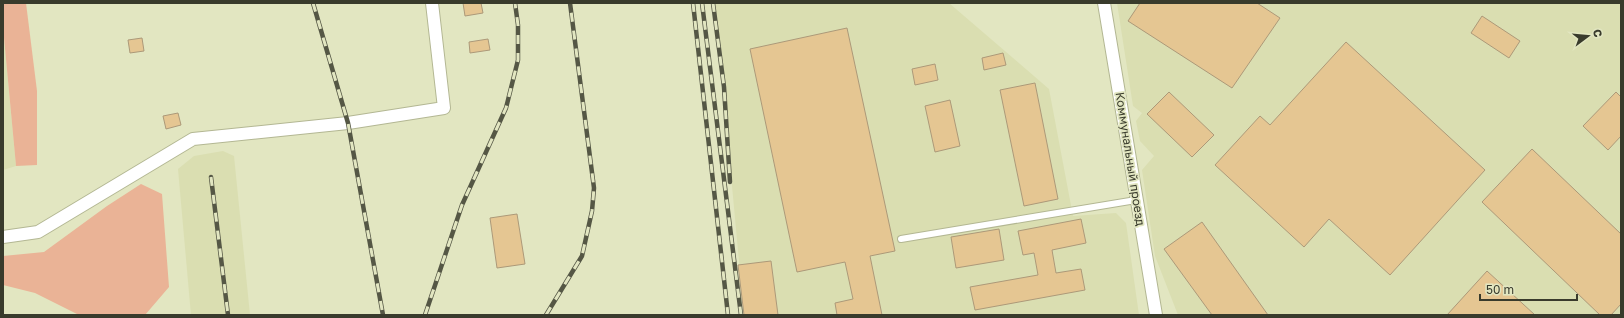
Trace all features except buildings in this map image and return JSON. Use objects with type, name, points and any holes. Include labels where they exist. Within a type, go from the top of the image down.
[{"type":"street","points":[[3,237],[38,232],[193,139],[348,123],[444,108],[432,3]]},
{"type":"street","name":"Коммунальный проезд","points":[[1104,3],[1129,145],[1136,200],[1156,315]]},
{"type":"lane","points":[[901,239],[1136,200]]},
{"type":"shaded area","points":[[3,3],[26,3],[37,91],[37,165],[16,166],[3,27]]},
{"type":"shaded area","points":[[715,3],[949,3],[1049,89],[1073,216],[1116,213],[1126,223],[1139,315],[744,315]]},
{"type":"shaded area","points":[[1117,3],[1621,3],[1621,315],[1178,315],[1155,256],[1142,170],[1154,156],[1140,141],[1136,121],[1142,113],[1133,106]]},
{"type":"shaded area","points":[[3,27],[16,166],[3,170]]},
{"type":"shaded area","points":[[223,151],[234,156],[250,315],[191,315],[178,169],[194,156]]},
{"type":"shaded area","points":[[141,184],[162,194],[169,287],[145,315],[79,315],[35,293],[3,285],[3,256],[44,252],[107,206]]},
{"type":"railway","points":[[313,3],[348,123],[383,315]]},
{"type":"railway","points":[[425,315],[462,205],[506,108],[518,60],[518,25],[515,3]]},
{"type":"railway","points":[[546,315],[582,256],[592,211],[594,188],[570,3]]},
{"type":"railway","points":[[693,3],[728,315]]},
{"type":"railway","points":[[702,3],[741,315]]},
{"type":"railway","points":[[713,3],[724,87],[730,182]]},
{"type":"railway","points":[[211,177],[228,315]]}]
